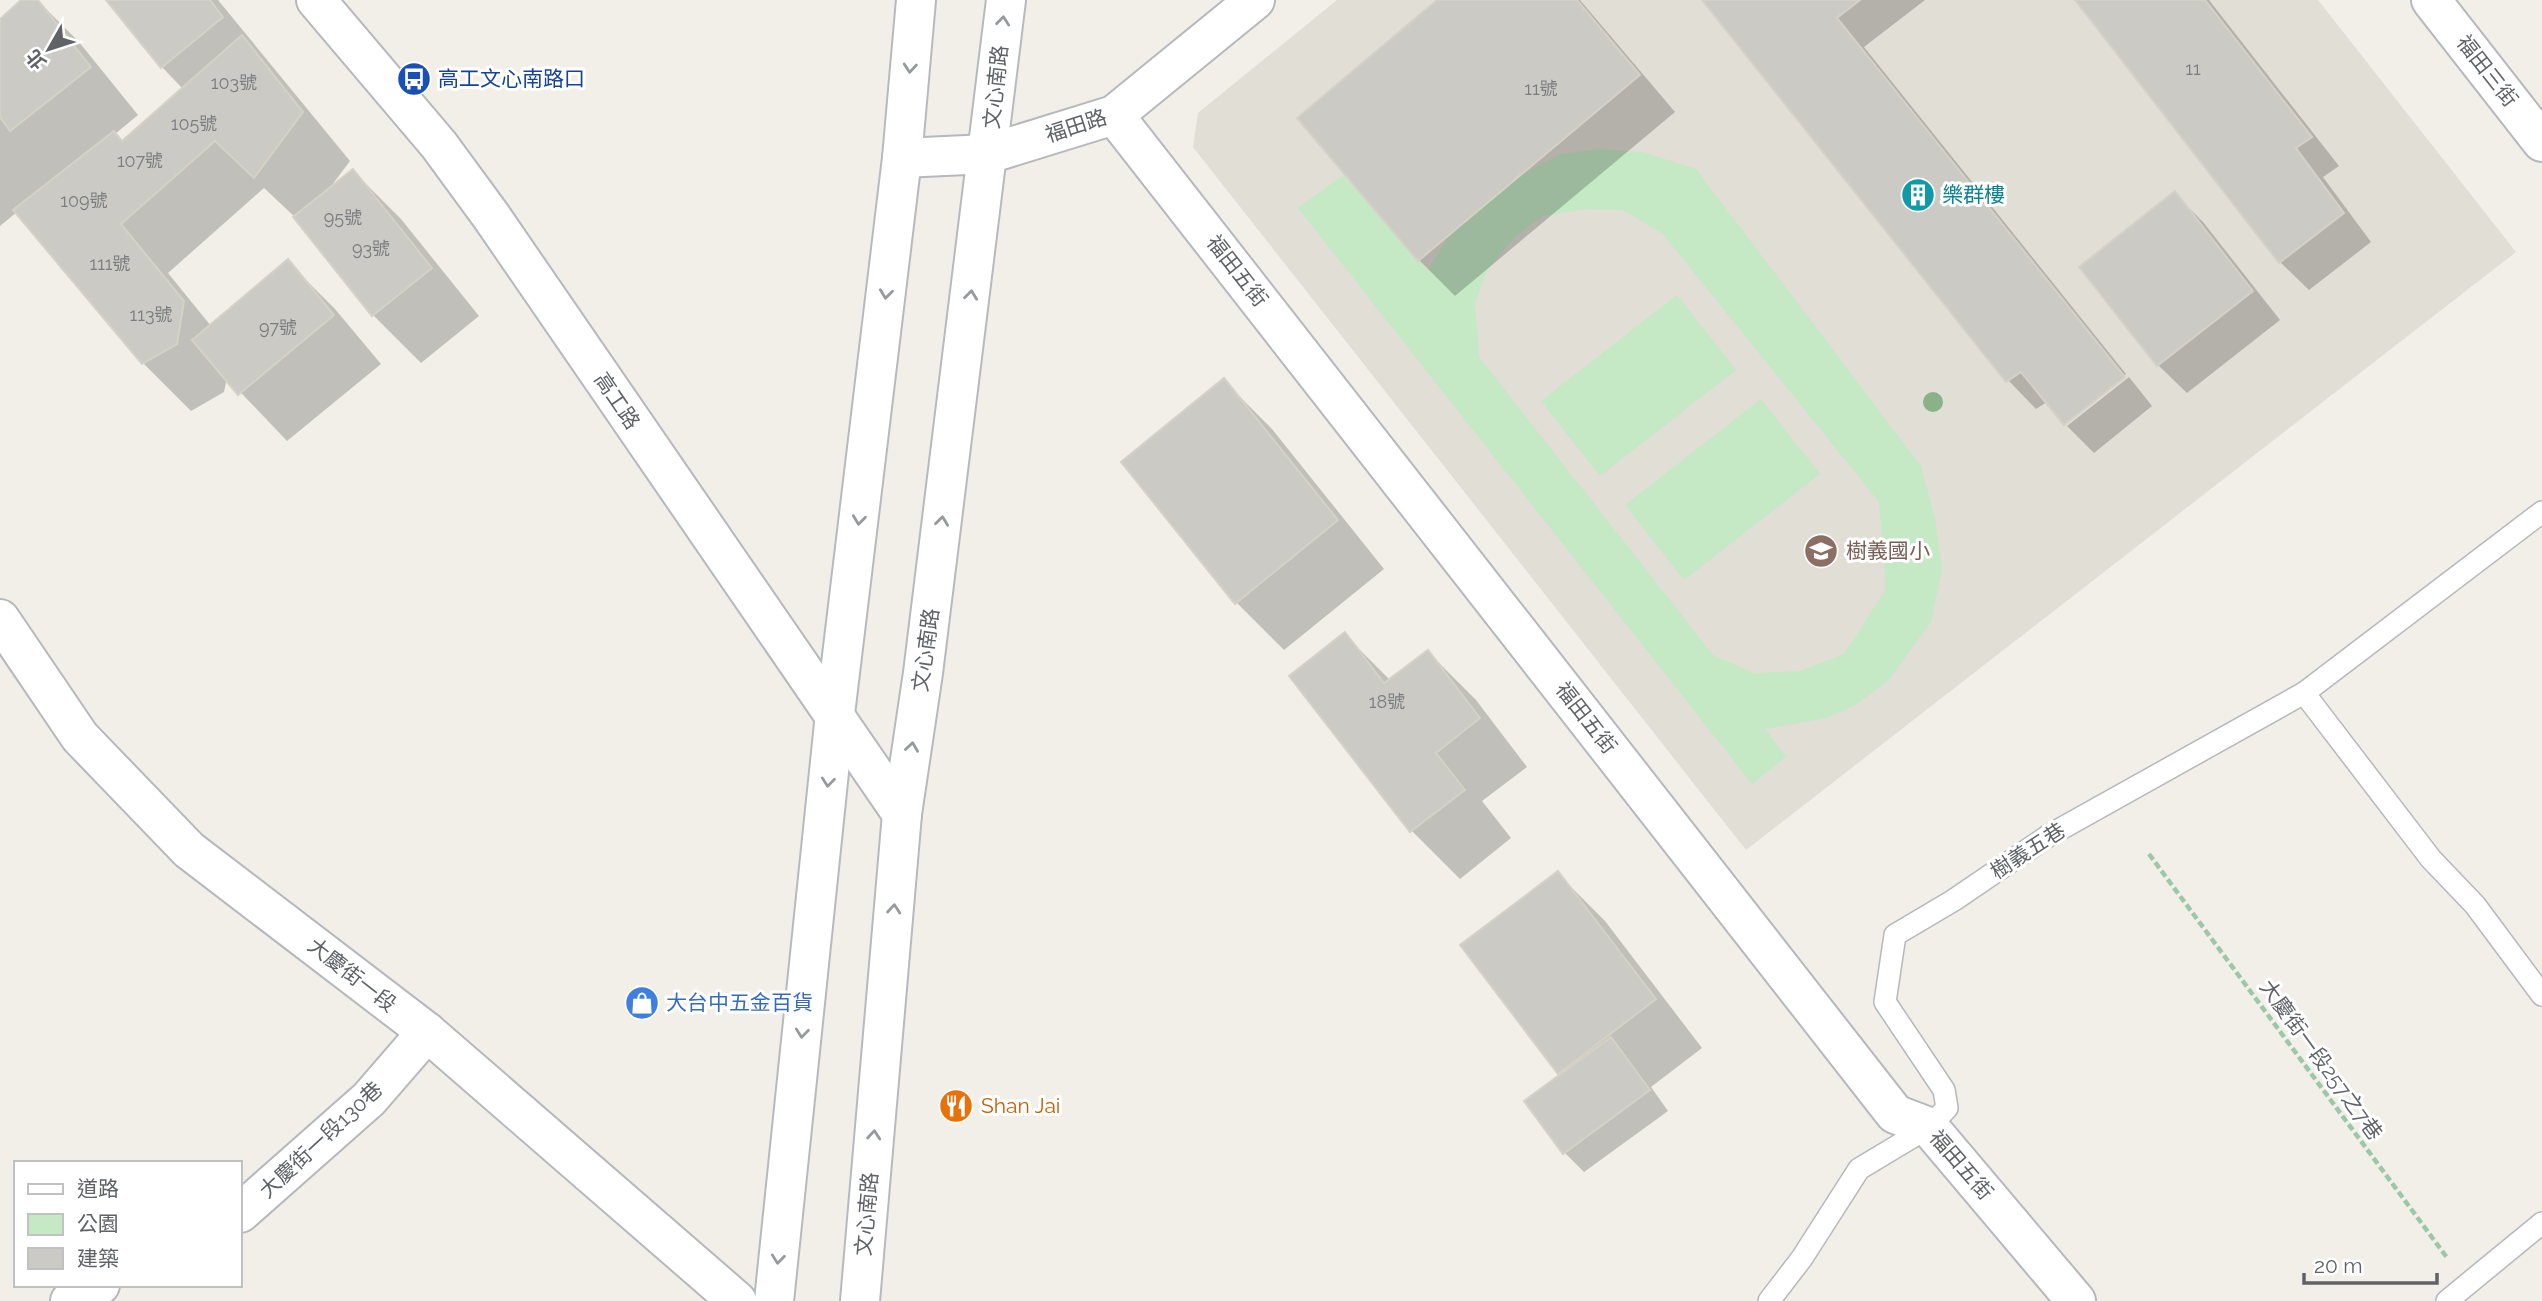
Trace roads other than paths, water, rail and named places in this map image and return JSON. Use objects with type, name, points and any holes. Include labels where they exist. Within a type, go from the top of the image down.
[{"type":"street","name":"高工路","points":[[316,0],[431,135],[483,206],[902,814]]},
{"type":"street","points":[[774,1301],[835,714],[902,158],[916,0]]},
{"type":"street","name":"文心南路","points":[[860,1301],[902,814],[923,673],[1006,0]]},
{"type":"street","name":"福田路","points":[[902,158],[988,154],[1114,115],[1255,0]]},
{"type":"street","name":"福田三街","points":[[2431,0],[2542,142]]},
{"type":"street","name":"福田五街","points":[[1114,115],[1895,1114],[1929,1127],[2076,1301]]},
{"type":"street","name":"大慶街一段","points":[[0,619],[80,737],[189,850],[427,1032],[737,1301]]},
{"type":"street","name":"大慶街一段130巷","points":[[242,1211],[369,1099],[427,1032]]},
{"type":"street","points":[[70,1301],[96,1287]]},
{"type":"lane","name":"樹義五巷","points":[[1769,1301],[1802,1258],[1859,1169],[1929,1127],[1947,1108],[1944,1090],[1885,1002],[1895,935],[1954,900],[2048,836],[2304,693],[2542,512]]},
{"type":"lane","points":[[2304,693],[2431,859],[2475,905],[2542,995]]},
{"type":"lane","points":[[2446,1301],[2542,1223]]},
{"type":"place","name":"高工文心南路口","points":[[414,79]]},
{"type":"place","name":"樂群樓","points":[[1918,195]]},
{"type":"place","name":"樹義國小","points":[[1821,551]]},
{"type":"place","name":"大台中五金百貨","points":[[642,1003]]},
{"type":"place","name":"Shan Jai","points":[[956,1106]]}]
